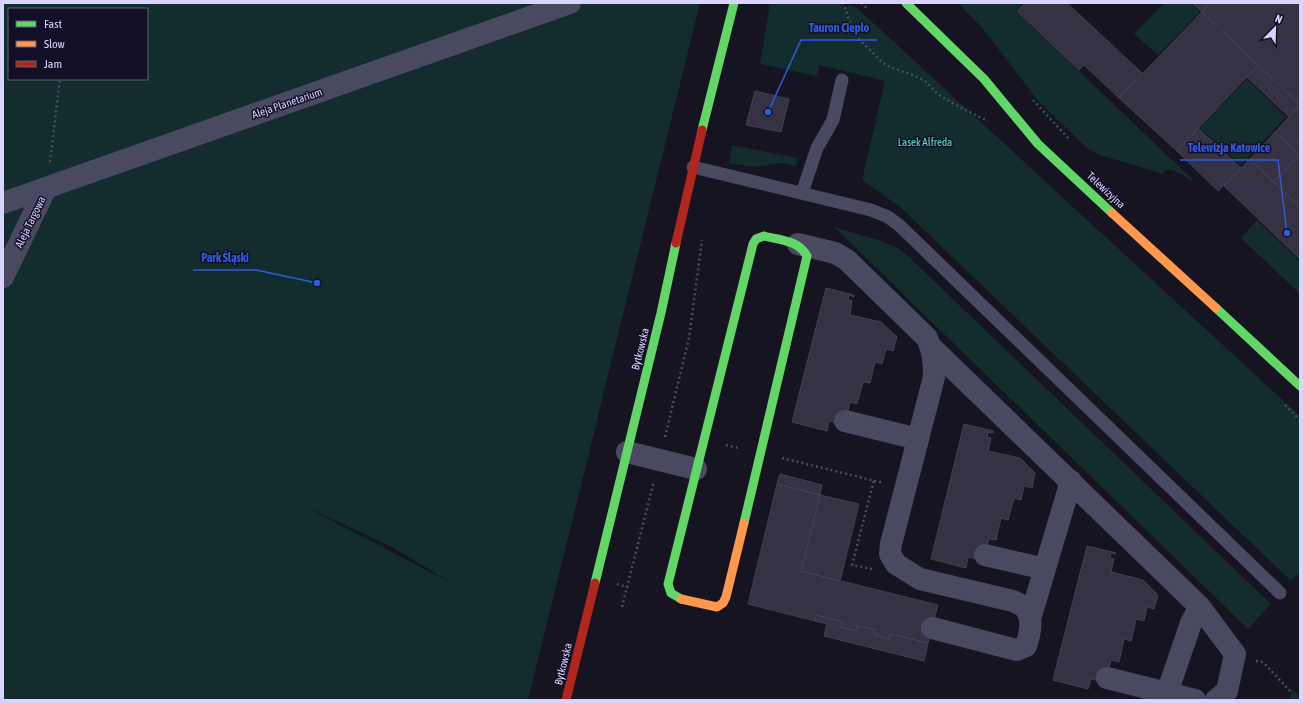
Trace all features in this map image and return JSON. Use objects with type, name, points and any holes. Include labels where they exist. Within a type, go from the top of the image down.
[{"type":"street","name":"Aleja Planetarium","points":[[3,203],[570,3]]},
{"type":"street","name":"Bytkowska","points":[[566,700],[734,3]]},
{"type":"street","name":"Telewizyjna","points":[[906,3],[984,79],[1038,144],[1300,386]]},
{"type":"street","name":"Aleja Targowa","points":[[3,278],[46,188]]},
{"type":"street","points":[[798,244],[807,256],[726,597],[723,603],[717,607],[678,598],[671,593],[668,584],[753,244],[756,239],[764,236],[798,244],[835,253],[847,260],[927,338],[932,348],[934,377],[891,544],[890,554],[896,564],[920,579],[1013,601],[1024,607],[1030,619]]},
{"type":"street","points":[[932,348],[1200,607],[1235,654],[1227,691],[1216,700]]},
{"type":"street","points":[[846,422],[918,439]]},
{"type":"street","points":[[627,452],[696,469]]},
{"type":"street","points":[[932,628],[1017,650],[1026,646],[1031,632],[1030,619],[1071,481]]},
{"type":"street","points":[[985,555],[1045,569]]},
{"type":"street","points":[[1167,693],[1191,623],[1200,607]]},
{"type":"street","points":[[1107,678],[1196,700]]},
{"type":"lane","points":[[802,193],[817,148],[834,120],[842,80]]},
{"type":"lane","points":[[694,167],[871,210],[888,217],[899,225],[1280,593]]},
{"type":"path","points":[[862,3],[868,9]]},
{"type":"path","points":[[46,188],[60,80]]},
{"type":"path","points":[[622,607],[689,338],[702,238]]},
{"type":"path","points":[[704,440],[905,488]]},
{"type":"path","points":[[620,585],[628,587]]},
{"type":"path","points":[[1234,657],[1263,662],[1292,692]]},
{"type":"green space","points":[[3,3],[700,3],[528,700],[3,700]],"holes":[[[302,505],[392,547],[455,585]]]},
{"type":"green space","name":"Lasek Alfreda","points":[[770,3],[838,3],[844,8],[850,5],[856,7],[1300,416],[1300,572],[1291,581],[899,206],[862,180],[885,81],[819,65],[817,76],[760,64]]},
{"type":"green space","points":[[958,3],[1023,3],[1016,11],[1193,180],[1191,181],[1172,170],[1165,170],[1163,174],[1097,154],[1087,148],[1039,102],[984,30]]},
{"type":"green space","points":[[1164,3],[1191,3],[1200,12],[1158,55],[1134,34]]},
{"type":"green space","points":[[1247,79],[1286,117],[1241,165],[1200,128]]},
{"type":"green space","points":[[732,145],[798,158],[796,166],[782,163],[752,167],[729,163]]},
{"type":"green space","points":[[1257,220],[1300,261],[1300,294],[1241,238]]},
{"type":"green space","points":[[834,227],[878,240],[898,248],[910,258],[1271,604],[1248,629]]},
{"type":"green space","points":[[1292,689],[1300,697],[1300,700],[1290,700]]},
{"type":"building","points":[[1025,3],[1067,3],[1142,73],[1119,98],[1084,65],[1079,70],[1017,11]]},
{"type":"building","points":[[1192,3],[1210,3],[1202,12]]},
{"type":"building","points":[[1210,3],[1296,3],[1300,7],[1300,105],[1202,12]]},
{"type":"building","points":[[1202,12],[1258,65],[1177,151],[1119,98]]},
{"type":"building","points":[[1258,65],[1300,105],[1289,117],[1247,77]]},
{"type":"building","points":[[755,91],[789,99],[781,132],[746,125]]},
{"type":"building","points":[[1300,105],[1300,140],[1292,148],[1275,132]]},
{"type":"building","points":[[1198,128],[1241,168],[1218,191],[1177,151]]},
{"type":"building","points":[[1275,132],[1299,155],[1273,182],[1250,159]]},
{"type":"building","points":[[1300,140],[1300,156],[1292,148]]},
{"type":"building","points":[[1299,155],[1300,156],[1300,207],[1273,182]]},
{"type":"building","points":[[1250,159],[1300,207],[1300,259],[1224,186]]},
{"type":"building","points":[[826,288],[854,295],[854,297],[849,295],[848,300],[852,301],[850,315],[881,322],[897,337],[893,351],[886,349],[882,364],[875,362],[870,383],[863,382],[857,404],[850,402],[845,425],[829,421],[827,431],[792,422]]},
{"type":"building","points":[[964,424],[993,431],[993,433],[988,432],[987,437],[991,438],[988,451],[1020,458],[1035,473],[1032,488],[1024,486],[1021,500],[1014,498],[1008,520],[1001,518],[996,540],[989,539],[983,561],[968,557],[966,568],[931,559]]},
{"type":"building","points":[[780,474],[822,485],[820,495],[777,484]]},
{"type":"building","points":[[777,484],[820,495],[801,571],[938,605],[928,643],[890,634],[889,639],[874,635],[876,630],[857,626],[856,631],[841,627],[843,622],[816,615],[815,621],[748,604]]},
{"type":"building","points":[[820,495],[859,504],[840,581],[801,571]]},
{"type":"building","points":[[1087,546],[1116,553],[1111,553],[1110,558],[1114,559],[1111,572],[1143,580],[1158,595],[1154,609],[1147,607],[1144,621],[1136,619],[1131,641],[1124,639],[1119,662],[1111,660],[1106,682],[1091,679],[1088,689],[1053,680]]},
{"type":"building","points":[[816,615],[843,622],[841,627],[856,631],[857,626],[876,630],[874,635],[889,639],[890,634],[928,643],[924,661],[824,636],[827,624],[815,621]]},
{"type":"traffic: fast","points":[[702,130],[734,3]]},
{"type":"traffic: fast","points":[[906,3],[984,79],[1038,144],[1112,213]]},
{"type":"traffic: fast","points":[[744,523],[807,256],[794,244],[764,236]]},
{"type":"traffic: fast","points":[[681,599],[671,593],[668,584],[753,244],[756,239],[764,236]]},
{"type":"traffic: fast","points":[[595,583],[661,313],[676,243]]},
{"type":"traffic: fast","points":[[1216,308],[1300,386]]},
{"type":"traffic: slow","points":[[1112,213],[1216,308]]},
{"type":"traffic: slow","points":[[681,599],[717,607],[723,603],[726,597],[744,523]]},
{"type":"traffic: jam","points":[[676,243],[702,130]]},
{"type":"traffic: jam","points":[[566,700],[595,583]]},
{"type":"place","name":"Tauron Ciepło","points":[[768,112]]},
{"type":"place","name":"Telewizja Katowice","points":[[1287,233]]},
{"type":"place","name":"Park Śląski","points":[[317,283]]}]
